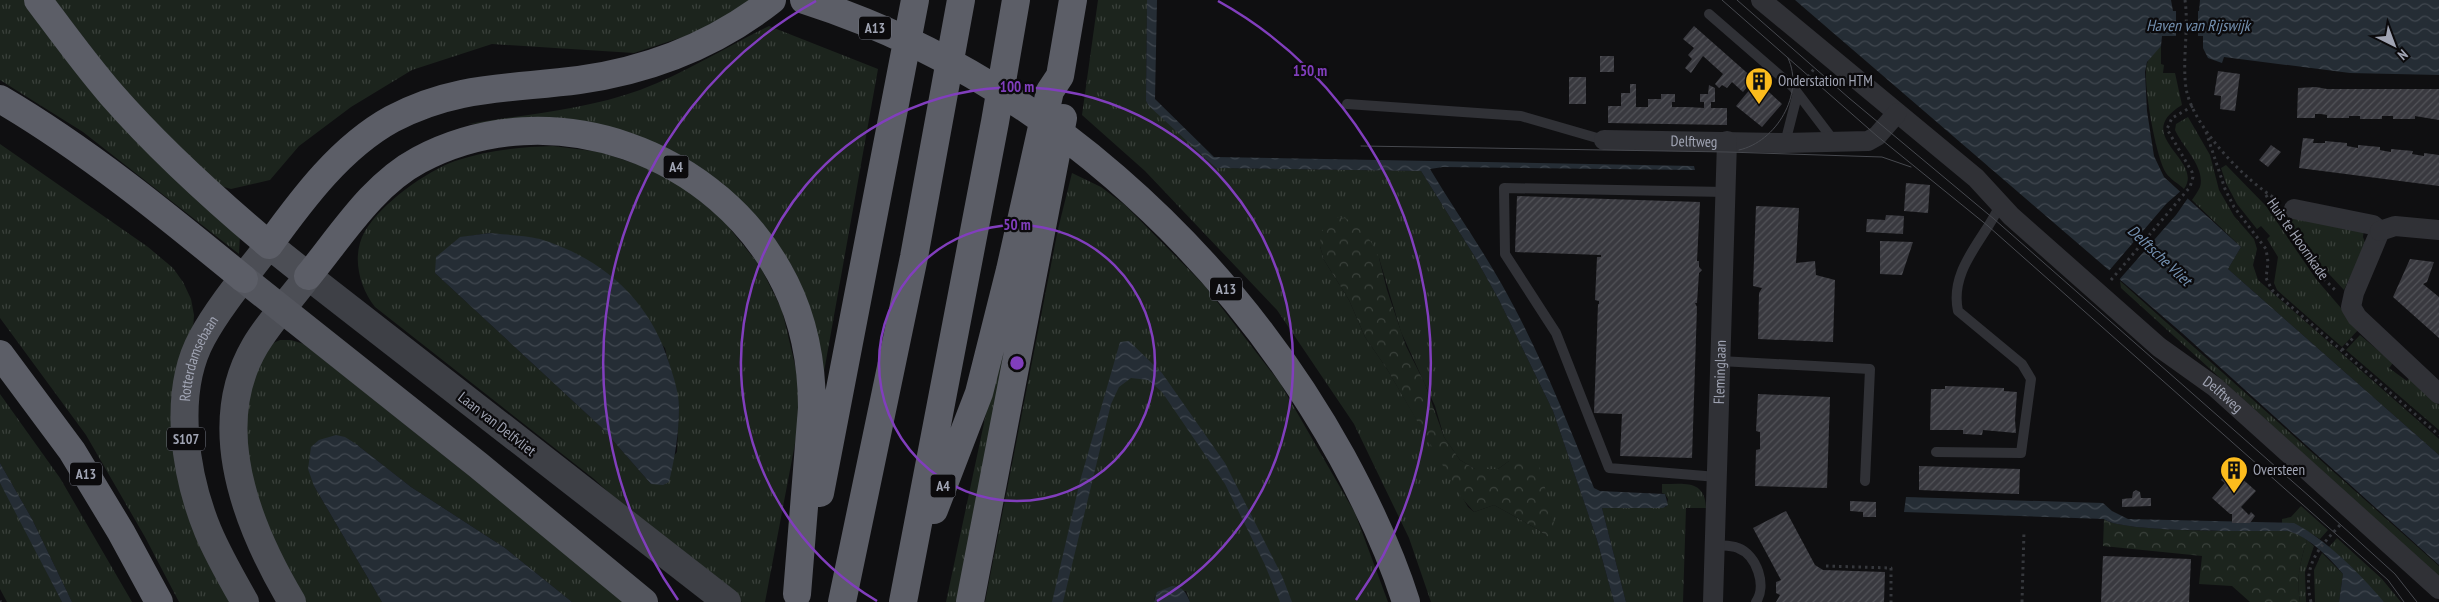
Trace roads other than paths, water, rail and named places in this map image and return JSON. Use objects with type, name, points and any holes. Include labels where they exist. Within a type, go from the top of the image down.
[{"type":"highway","points":[[38,0],[111,94],[163,150],[222,206],[269,245],[321,180],[345,154],[392,120],[419,107],[453,95],[626,72],[700,46],[745,22],[772,0]]},
{"type":"highway","name":"A13","points":[[804,0],[930,52],[975,77],[1022,107],[1088,155],[1200,258],[1261,330],[1324,425],[1358,487],[1390,555],[1406,602]]},
{"type":"highway","points":[[842,602],[912,266],[961,0]]},
{"type":"highway","name":"A4","points":[[905,591],[995,122],[1016,0]]},
{"type":"highway","name":"A4","points":[[970,602],[1073,0]]},
{"type":"highway","name":"A4","points":[[796,598],[836,415],[902,79],[914,6]]},
{"type":"highway","points":[[0,99],[26,114],[107,171],[478,465],[644,602]]},
{"type":"highway","name":"A4","points":[[308,276],[359,212],[388,182],[417,161],[454,144],[482,137],[534,130],[583,133],[605,138],[654,155],[690,176],[718,196],[753,233],[768,254],[786,284],[806,345],[812,382],[812,408],[796,598]]},
{"type":"highway","name":"A4","points":[[905,591],[978,394],[1044,165]]},
{"type":"highway","name":"A13","points":[[0,354],[72,451],[121,532],[159,602]]},
{"type":"main road","name":"Laan van Delfvliet","points":[[269,245],[727,602]]},
{"type":"main road","name":"Rotterdamsebaan","points":[[245,602],[208,531],[193,481],[185,433],[185,406],[189,380],[199,345],[221,308],[269,245]]},
{"type":"main road","points":[[292,602],[258,535],[245,500],[236,468],[233,442],[238,388],[255,345],[308,276]]},
{"type":"street","name":"Delftweg","points":[[1762,0],[1976,178],[2000,205],[2159,347],[2215,387],[2439,589]]},
{"type":"street","name":"Delftweg","points":[[1604,140],[1784,143],[1868,141],[1878,136],[1898,113]]},
{"type":"street","name":"Fleminglaan","points":[[1713,602],[1727,141]]},
{"type":"street","name":"Huis te Hoornkade","points":[[2286,217],[2321,216],[2373,225],[2380,231]]},
{"type":"street","points":[[2439,230],[2395,226],[2380,231],[2354,293],[2351,307],[2357,318],[2439,394]]},
{"type":"lane","points":[[1709,14],[1793,87],[1797,96],[1834,142]]},
{"type":"lane","points":[[1784,143],[1797,96]]},
{"type":"lane","points":[[1347,104],[1521,116],[1604,140]]},
{"type":"lane","points":[[1717,477],[1609,468],[1556,333],[1505,254],[1504,188],[1726,192]]},
{"type":"lane","points":[[1936,452],[2021,453],[2031,379],[2022,364],[1958,311],[1956,301],[1969,253],[1994,220],[2000,205]]},
{"type":"lane","points":[[1720,361],[1870,369],[1865,481]]},
{"type":"lane","points":[[1714,545],[1739,548],[1751,559],[1759,574],[1762,585],[1756,602]]},
{"type":"water","points":[[1147,0],[1157,0],[1155,99],[1214,157],[1694,166],[1695,170],[1443,167],[1430,169],[1493,269],[1527,333],[1551,384],[1594,488],[1600,491],[1665,494],[1668,505],[1663,508],[1602,508],[1626,602],[1614,602],[1597,540],[1553,411],[1499,300],[1475,257],[1421,171],[1216,168],[1149,106],[1146,101]]},
{"type":"water","points":[[1795,0],[2171,0],[2173,11],[2199,11],[2200,0],[2439,0],[2439,75],[2350,73],[2224,57],[2222,63],[2208,58],[2203,48],[2203,36],[2162,36],[2161,46],[2147,62],[2145,72],[2147,111],[2154,156],[2164,177],[2241,247],[2228,269],[2439,455],[2439,565],[2182,333]]},
{"type":"water","points":[[490,233],[540,239],[585,258],[622,286],[651,322],[662,343],[678,397],[679,417],[677,436],[669,482],[663,485],[651,484],[602,428],[435,273],[436,257],[460,237]]},
{"type":"water","points":[[1129,341],[1162,373],[1225,463],[1282,576],[1292,602],[1280,602],[1265,565],[1225,484],[1162,392],[1148,380],[1131,378],[1119,387],[1111,404],[1063,602],[1052,602],[1080,481],[1120,342]]},
{"type":"water","points":[[336,435],[345,437],[356,444],[411,487],[505,548],[572,602],[382,602],[314,486],[308,469],[311,447],[319,440]]},
{"type":"water","points":[[0,463],[32,519],[72,602],[62,602],[0,483]]},
{"type":"water","points":[[1906,497],[2103,503],[2112,511],[2128,519],[2294,523],[2331,548],[2384,602],[2339,602],[2343,574],[2318,548],[2288,531],[2162,529],[2116,524],[2104,519],[1904,512]]},
{"type":"water","points":[[1172,586],[1184,591],[1190,602],[1154,602],[1157,592]]},
{"type":"tram line","points":[[1722,0],[1877,136],[1988,226],[2388,580],[2404,602]]},
{"type":"tram line","points":[[1737,0],[1849,98],[1994,219],[2309,496],[2395,574],[2417,602]]},
{"type":"tram line","points":[[1739,150],[1765,137],[1784,114],[1790,101],[1793,86],[1788,58]]},
{"type":"tram line","points":[[1361,146],[1727,152],[1882,157],[1911,167]]},
{"type":"place","name":"Onderstation HTM","points":[[1759,105]]},
{"type":"place","name":"Oversteen","points":[[2234,494]]},
{"type":"water label","name":"Haven van Rijswijk","points":[[2198,25]]},
{"type":"water label","name":"Delftsche Vliet","points":[[2160,255]]}]
